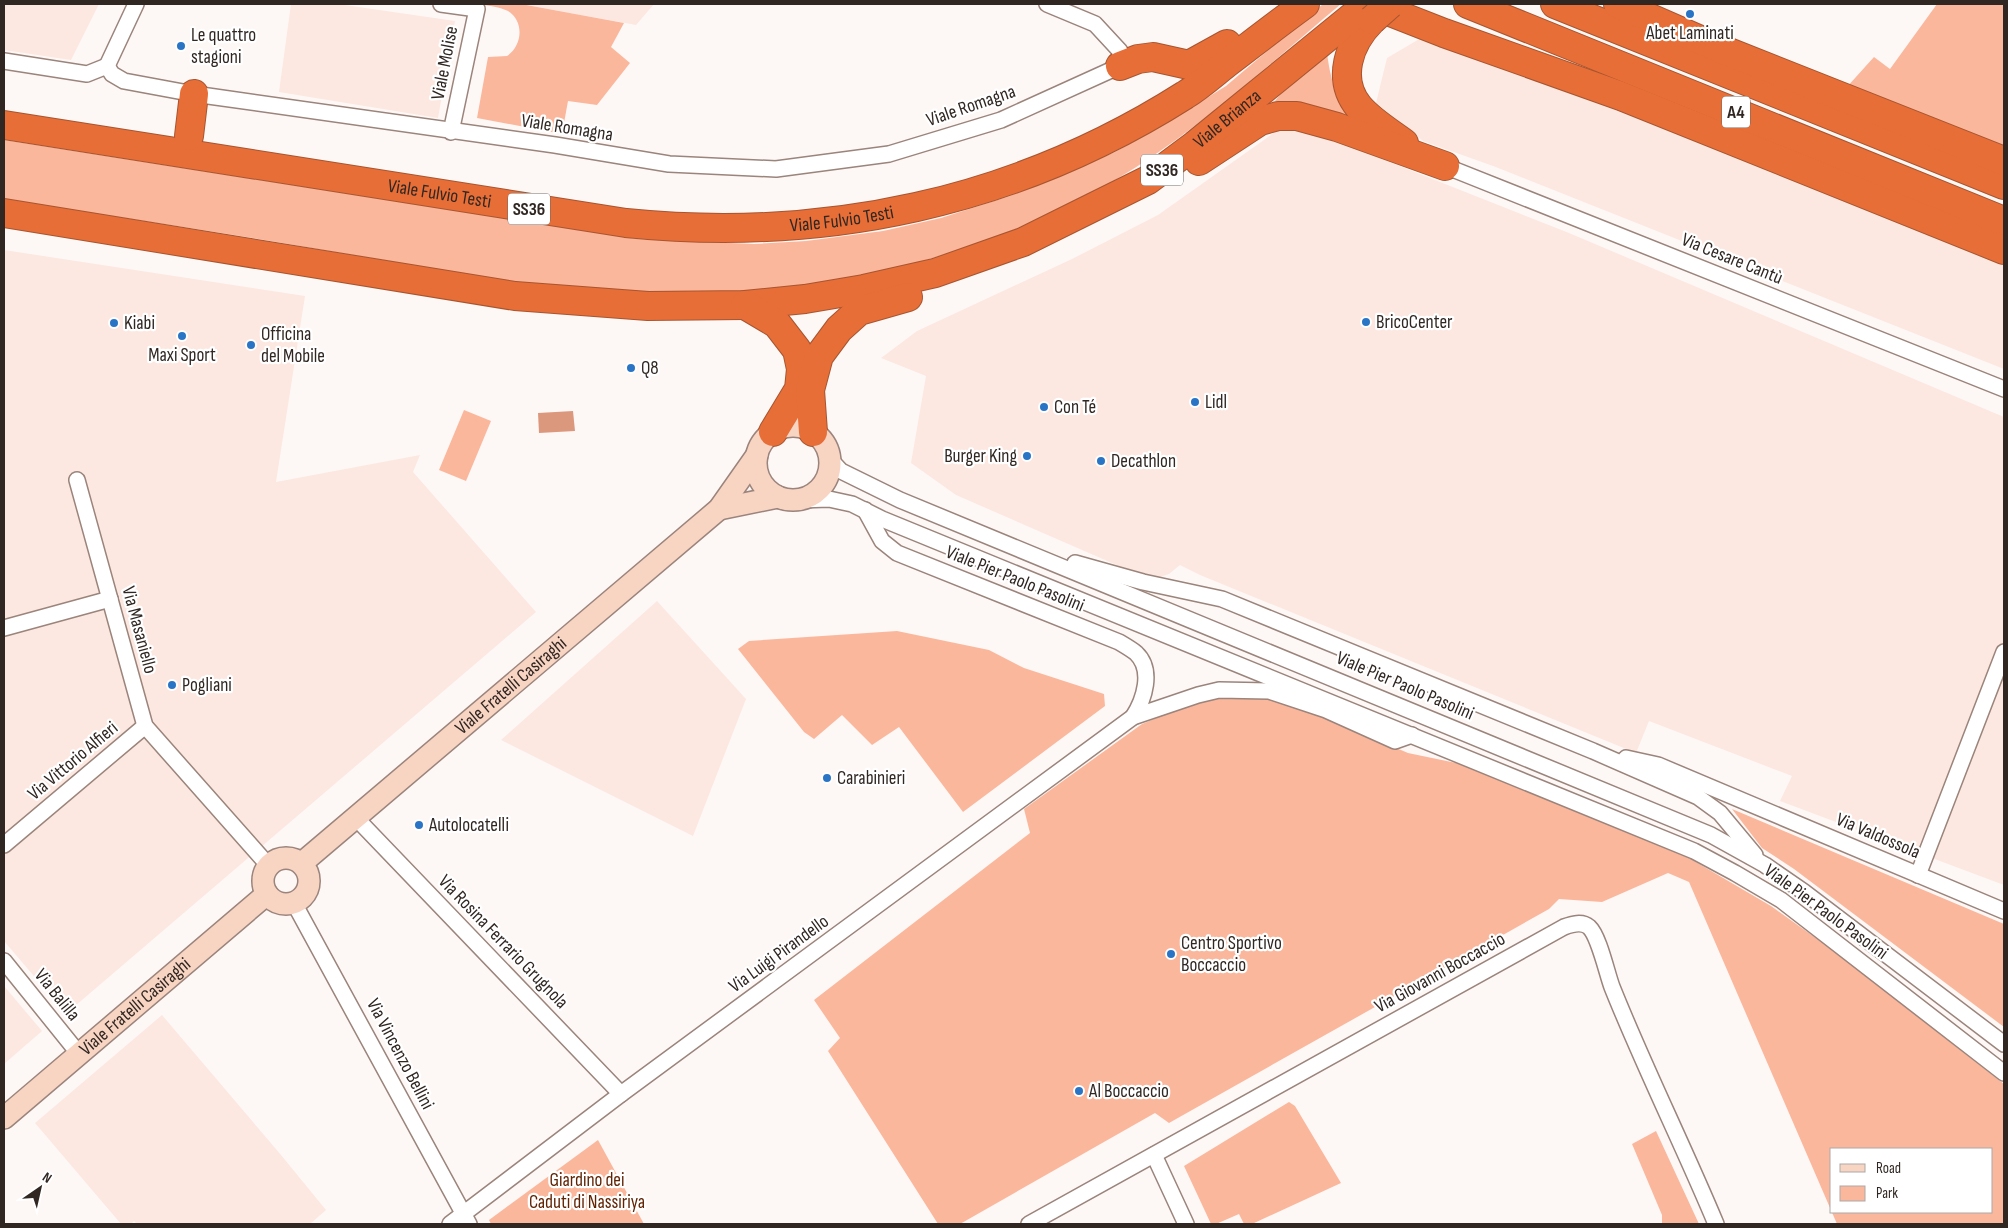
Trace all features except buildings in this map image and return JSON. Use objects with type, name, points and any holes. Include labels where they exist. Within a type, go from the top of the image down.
[{"type":"highway","points":[[1120,66],[1146,57],[1185,65],[1195,63],[1250,29],[1300,4]]},
{"type":"highway","name":"Viale Fulvio Testi","points":[[4,126],[626,223],[678,228],[736,229],[803,225],[873,216],[944,201],[999,185],[1052,164],[1105,140],[1187,94],[1305,4]]},
{"type":"highway","name":"A4","points":[[1468,4],[2004,221]]},
{"type":"highway","name":"A4","points":[[1555,4],[2004,185]]},
{"type":"highway","points":[[1618,4],[1721,49],[2004,161]]},
{"type":"highway","points":[[1445,166],[1407,145],[1389,132],[1359,106],[1352,95],[1348,83],[1348,60],[1356,38],[1371,9],[1444,32],[1621,96],[2004,250]]},
{"type":"highway","name":"Viale Brianza","points":[[936,273],[1023,242],[1148,180],[1371,9]]},
{"type":"highway","points":[[189,136],[194,94]]},
{"type":"highway","points":[[1148,180],[1174,178],[1260,122],[1278,116],[1297,116],[1329,125],[1445,166]]},
{"type":"highway","points":[[32,130],[72,118],[280,150],[320,176]]},
{"type":"highway","name":"SS36","points":[[4,213],[515,296],[648,306],[745,305],[805,299],[864,289],[936,273]]},
{"type":"highway","points":[[813,432],[810,390],[819,356],[839,329],[859,311],[924,292],[936,273]]},
{"type":"highway","points":[[745,305],[777,324],[797,350],[801,369],[799,389],[773,432]]},
{"type":"street","points":[[4,61],[87,74],[106,66],[136,4]]},
{"type":"street","name":"Viale Molise","points":[[441,4],[476,9],[452,132]]},
{"type":"street","points":[[1047,4],[1096,24],[1120,51],[1120,66]]},
{"type":"street","name":"Viale Romagna","points":[[106,66],[112,74],[124,81],[194,94],[452,132],[555,145],[669,164],[776,169],[888,154],[1001,120],[1120,66]]},
{"type":"street","name":"Via Cesare Cantù","points":[[1445,166],[2004,389]]},
{"type":"street","points":[[786,427],[800,427],[813,432],[824,443],[829,458],[829,472],[823,484],[813,494],[800,500],[778,497],[767,490],[760,480],[756,468],[757,455],[762,442],[773,432],[786,427]]},
{"type":"street","name":"Viale Fratelli Casiraghi","points":[[302,863],[719,509],[757,455]]},
{"type":"street","name":"Viale Pier Paolo Pasolini","points":[[829,458],[841,471],[900,500],[1712,835],[1765,865],[1804,892],[2004,1044]]},
{"type":"street","name":"Via Masaniello","points":[[76,480],[144,726],[268,865]]},
{"type":"street","name":"Viale Fratelli Casiraghi","points":[[719,509],[778,497]]},
{"type":"street","name":"Viale Pier Paolo Pasolini","points":[[800,500],[829,499],[852,504],[1694,851],[1781,900],[2004,1073]]},
{"type":"street","name":"Viale Pier Paolo Pasolini","points":[[865,510],[882,540],[897,553],[1119,642],[1137,654],[1144,668],[1146,688],[1141,704],[1133,717]]},
{"type":"street","name":"Viale Pier Paolo Pasolini","points":[[1026,551],[1144,582],[1222,599],[1593,751],[1698,797],[1720,813],[1765,865]]},
{"type":"street","points":[[4,628],[110,599]]},
{"type":"street","points":[[1918,874],[2004,652]]},
{"type":"street","points":[[1133,717],[1198,695],[1219,690],[1269,691],[1326,710],[1395,741],[1412,735]]},
{"type":"street","name":"Via Luigi Pirandello","points":[[450,1224],[466,1219],[621,1094],[1133,717]]},
{"type":"street","name":"Via Vittorio Alfieri","points":[[4,845],[144,726]]},
{"type":"street","name":"Viale Pier Paolo Pasolini","points":[[1593,751],[1658,765],[1735,798]]},
{"type":"street","name":"Via Valdossola","points":[[1735,798],[2004,911]]},
{"type":"street","name":"Via Rosina Ferrario Grugnola","points":[[356,818],[621,1094]]},
{"type":"street","points":[[287,857],[302,863],[310,877],[306,893],[294,903],[278,903],[267,894],[262,880],[268,865],[280,858],[287,857]]},
{"type":"street","name":"Viale Fratelli Casiraghi","points":[[4,1118],[267,894]]},
{"type":"street","name":"Via Vincenzo Bellini","points":[[294,903],[466,1219]]},
{"type":"street","name":"Via Giovanni Boccaccio","points":[[1029,1224],[1564,927],[1584,924],[1595,935],[1612,987],[1716,1224]]},
{"type":"street","name":"Via Balilla","points":[[4,961],[79,1054]]},
{"type":"street","points":[[1154,1155],[1186,1224]]},
{"type":"shaded area","points":[[4,4],[99,4],[71,60],[4,50]]},
{"type":"shaded area","points":[[291,4],[338,4],[455,21],[438,118],[279,92]]},
{"type":"shaded area","points":[[521,4],[654,4],[636,25]]},
{"type":"shaded area","points":[[1421,38],[1636,118],[2004,265],[2004,369],[1493,166],[1423,141],[1376,103],[1387,58]]},
{"type":"shaded area","points":[[1291,125],[1339,142],[1569,233],[2004,417],[2004,885],[1780,801],[1792,776],[1649,721],[1636,753],[1200,575],[1180,565],[1169,574],[1151,580],[956,495],[911,463],[926,376],[881,358],[917,331],[1072,259],[1158,215],[1275,132]]},
{"type":"shaded area","points":[[4,250],[305,296],[276,482],[420,455],[413,472],[536,612],[68,1012],[62,1009],[4,941]]},
{"type":"shaded area","points":[[573,411],[575,431],[539,433],[538,413]]},
{"type":"shaded area","points":[[657,601],[746,699],[693,836],[501,740]]},
{"type":"shaded area","points":[[4,986],[42,1031],[4,1064]]},
{"type":"shaded area","points":[[162,1015],[326,1210],[310,1224],[137,1224],[134,1221],[131,1224],[121,1224],[35,1123]]},
{"type":"green space","points":[[480,4],[521,4],[624,23],[611,47],[630,63],[597,105],[568,101],[562,134],[477,118],[488,57],[507,56],[516,46],[520,34],[517,21],[508,11]]},
{"type":"green space","points":[[1323,4],[1341,4],[1203,119],[1174,141],[1115,180],[1021,227],[971,246],[870,274],[818,283],[766,290],[672,296],[568,288],[488,278],[207,231],[4,200],[4,140],[637,239],[754,244],[806,241],[883,231],[941,218],[1010,196],[1115,152],[1226,86]]},
{"type":"green space","points":[[1937,4],[2004,4],[2004,150],[1846,88],[1874,57],[1890,69]]},
{"type":"green space","points":[[1327,53],[1334,85],[1342,101],[1363,126],[1279,106],[1275,101]]},
{"type":"green space","points":[[464,410],[491,421],[466,481],[439,470]]},
{"type":"green space","points":[[897,631],[989,650],[1024,668],[1104,694],[1105,706],[963,812],[899,727],[872,745],[842,715],[814,739],[804,732],[738,649],[749,641]]},
{"type":"green space","name":"Centro Sportivo Boccaccio","points":[[1221,696],[1265,696],[1303,708],[1408,753],[1461,764],[1689,858],[1771,906],[1827,946],[2004,1084],[2004,1224],[1837,1224],[1832,1213],[1993,1213],[1993,1148],[1830,1148],[1830,1208],[1689,882],[1668,873],[1602,902],[1559,899],[1549,909],[1169,1123],[1155,1113],[960,1224],[938,1224],[828,1051],[840,1038],[814,1000],[1030,833],[1024,809],[1142,724],[1183,707]]},
{"type":"green space","points":[[1732,809],[2004,924],[2004,1027],[1794,869],[1762,848]]},
{"type":"green space","points":[[1289,1102],[1295,1106],[1341,1183],[1252,1224],[1244,1224],[1239,1214],[1216,1224],[1211,1224],[1184,1166]]},
{"type":"green space","points":[[1656,1131],[1699,1224],[1662,1224],[1662,1215],[1632,1144]]},
{"type":"green space","name":"Giardino dei Caduti di Nassiriya","points":[[598,1140],[644,1224],[491,1224],[489,1220]]},
{"type":"place","name":"Abet Laminati","points":[[1690,14]]},
{"type":"place","name":"Le quattro stagioni","points":[[181,46]]},
{"type":"place","name":"BricoCenter","points":[[1366,322]]},
{"type":"place","name":"Kiabi","points":[[114,323]]},
{"type":"place","name":"Maxi Sport","points":[[182,336]]},
{"type":"place","name":"Officina del Mobile","points":[[251,345]]},
{"type":"place","name":"Q8","points":[[631,368]]},
{"type":"place","name":"Lidl","points":[[1195,402]]},
{"type":"place","name":"Con Té","points":[[1044,407]]},
{"type":"place","name":"Burger King","points":[[1027,456]]},
{"type":"place","name":"Decathlon","points":[[1101,461]]},
{"type":"place","name":"Pogliani","points":[[172,685]]},
{"type":"place","name":"Carabinieri","points":[[827,778]]},
{"type":"place","name":"Autolocatelli","points":[[419,825]]},
{"type":"place","name":"Centro Sportivo Boccaccio","points":[[1171,954]]},
{"type":"place","name":"Al Boccaccio","points":[[1079,1091]]}]
